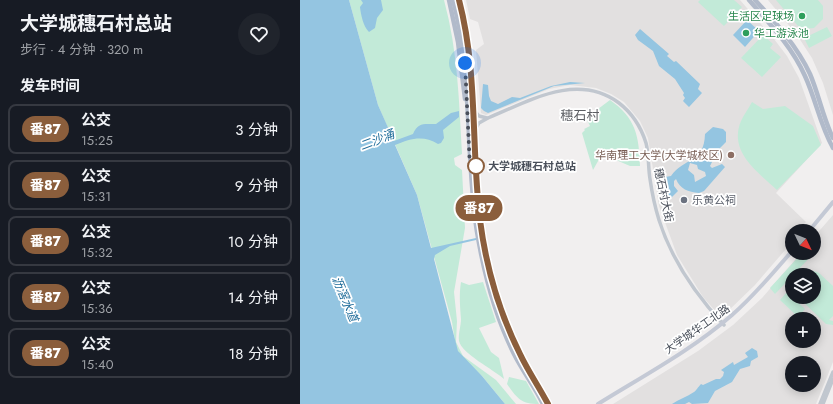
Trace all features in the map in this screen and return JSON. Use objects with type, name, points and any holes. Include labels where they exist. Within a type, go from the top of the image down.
[{"type":"main road","points":[[449,0],[458,38],[463,91],[467,106]]},
{"type":"main road","points":[[453,0],[458,19],[465,63],[467,106],[478,219],[487,263],[500,307],[509,330],[525,368],[543,404]]},
{"type":"main road","points":[[459,0],[464,17],[471,63],[478,219]]},
{"type":"main road","points":[[749,0],[756,3],[763,12],[787,44],[801,67],[810,89],[821,124],[833,148]]},
{"type":"main road","points":[[763,12],[787,36],[802,58],[812,78],[833,138]]},
{"type":"main road","points":[[458,19],[464,17]]},
{"type":"main road","points":[[465,63],[468,60],[471,63]]},
{"type":"main road","points":[[815,224],[833,202]]},
{"type":"main road","points":[[818,224],[833,206]]},
{"type":"main road","name":"大学城华工北路","points":[[602,404],[694,347],[723,325],[786,260]]},
{"type":"main road","name":"大学城华工北路","points":[[598,404],[723,325]]},
{"type":"main road","points":[[525,368],[548,404]]},
{"type":"street","name":"穗石村大街","points":[[475,131],[479,123],[488,118],[548,93],[568,88],[584,89],[600,93],[612,99],[624,108],[635,120],[645,140],[654,200],[669,248],[692,288],[723,325]]},
{"type":"street","points":[[474,110],[479,116],[488,118]]},
{"type":"street","points":[[821,404],[833,372]]},
{"type":"street","points":[[821,404],[833,379]]},
{"type":"shaded area","name":"华南理工大学(大学城校区)","points":[[466,0],[740,0],[787,56],[799,78],[822,143],[776,193],[806,222],[804,224],[785,224],[785,250],[755,285],[725,314],[718,314],[703,297],[677,255],[659,206],[648,138],[640,121],[624,102],[611,94],[596,88],[570,85],[549,89],[486,115],[481,113],[476,50],[484,44],[478,22],[470,19]]},
{"type":"shaded area","points":[[768,0],[833,0],[833,115],[823,83],[812,58],[797,35]]},
{"type":"shaded area","points":[[833,215],[833,362],[821,392],[821,356],[785,356],[785,392],[821,392],[816,404],[613,404],[698,351],[733,325],[762,298],[785,271],[785,304],[821,304],[821,268],[788,268],[795,260],[821,260],[821,229]]},
{"type":"green space","points":[[349,0],[444,0],[449,19],[455,57],[459,96],[462,154],[454,158],[455,165],[462,170],[465,228],[454,292],[457,321],[456,342],[463,356],[496,380],[516,404],[505,404],[482,376],[461,356],[456,348],[452,322],[417,195],[378,105]]},
{"type":"green space","points":[[700,0],[734,0],[742,7],[724,26],[698,2]]},
{"type":"green space","points":[[776,0],[818,0],[823,6],[823,19],[814,28],[803,29],[798,26]]},
{"type":"green space","points":[[827,27],[832,36],[809,48],[804,38]]},
{"type":"green space","points":[[763,35],[773,44],[770,48],[781,57],[762,77],[741,58]]},
{"type":"green space","points":[[610,100],[626,114],[631,121],[639,146],[640,166],[630,166],[602,154],[593,170],[582,133],[585,130],[584,129],[590,126],[586,118]]},
{"type":"green space","points":[[752,102],[763,109],[785,106],[813,126],[821,145],[777,190],[747,160],[738,142],[738,132],[741,121]]},
{"type":"green space","points":[[796,260],[807,260],[800,268],[788,268]]},
{"type":"green space","points":[[785,272],[785,283],[775,294],[770,288]]},
{"type":"green space","points":[[821,275],[833,286],[833,316],[829,320],[833,321],[833,325],[826,324],[821,319],[821,312],[814,312],[805,304],[821,304]]},
{"type":"green space","points":[[461,282],[469,285],[483,282],[496,322],[479,328],[491,352],[499,358],[504,379],[472,356],[461,346],[459,336],[461,319]]},
{"type":"green space","points":[[785,294],[785,304],[800,304],[805,309],[802,312],[793,312],[780,300]]},
{"type":"green space","points":[[509,377],[526,381],[539,404],[528,403],[520,399],[507,384]]},
{"type":"water","points":[[300,0],[349,0],[378,105],[394,141],[413,134],[417,127],[422,124],[436,124],[451,113],[459,111],[459,117],[443,130],[444,138],[441,143],[438,144],[428,139],[417,138],[395,145],[417,195],[431,248],[476,238],[476,240],[450,246],[435,255],[434,259],[458,351],[482,376],[505,404],[300,404]]},
{"type":"water","points":[[361,0],[381,0],[383,10],[377,18],[375,28],[369,32],[365,27],[362,17],[360,7],[363,3]]},
{"type":"water","name":"华工游泳池","points":[[747,20],[759,31],[745,47],[733,35]]},
{"type":"water","points":[[640,29],[669,54],[667,56],[674,62],[676,61],[700,84],[698,89],[702,93],[689,107],[683,101],[685,98],[683,95],[684,93],[675,79],[659,66],[653,51],[638,40],[635,35]]},
{"type":"water","points":[[570,82],[585,83],[554,86],[488,113],[481,108],[483,84],[488,85],[491,101],[498,104],[512,97],[520,98],[551,86]]},
{"type":"water","points":[[713,127],[723,129],[726,132],[726,142],[719,149],[722,151],[719,154],[714,154],[710,166],[712,168],[722,164],[725,167],[704,191],[699,193],[691,192],[685,189],[676,179],[674,181],[674,186],[678,191],[670,199],[667,196],[665,177],[671,176],[676,170],[701,151],[704,144],[705,134]],"holes":[[[690,163],[697,165],[698,169],[705,172],[706,176],[695,182],[694,175],[688,170]]]},
{"type":"water","points":[[752,348],[757,351],[758,357],[751,361],[750,366],[740,369],[732,382],[715,391],[708,403],[692,404],[689,402],[685,404],[672,404],[695,391],[701,384],[703,385],[716,379],[720,379],[724,372],[721,370],[733,362],[734,365],[748,357],[745,353]]},
{"type":"bus line","name":"番87","points":[[459,0],[470,51],[479,207],[487,263],[507,326],[523,361],[548,404]]},
{"type":"place","name":"生活区足球场","points":[[802,16]]},
{"type":"place","name":"华工游泳池","points":[[746,33]]},
{"type":"place","name":"华南理工大学(大学城校区)","points":[[731,155]]},
{"type":"place","name":"大学城穗石村总站","points":[[476,166]]},
{"type":"place","name":"乐黄公祠","points":[[684,200]]},
{"type":"district","name":"穗石村","points":[[580,115]]},
{"type":"route","points":[[465,63],[470,168],[476,166]]},
{"type":"water label","name":"二沙涌","points":[[377,140]]},
{"type":"water label","name":"沥滘水道","points":[[345,299]]}]
